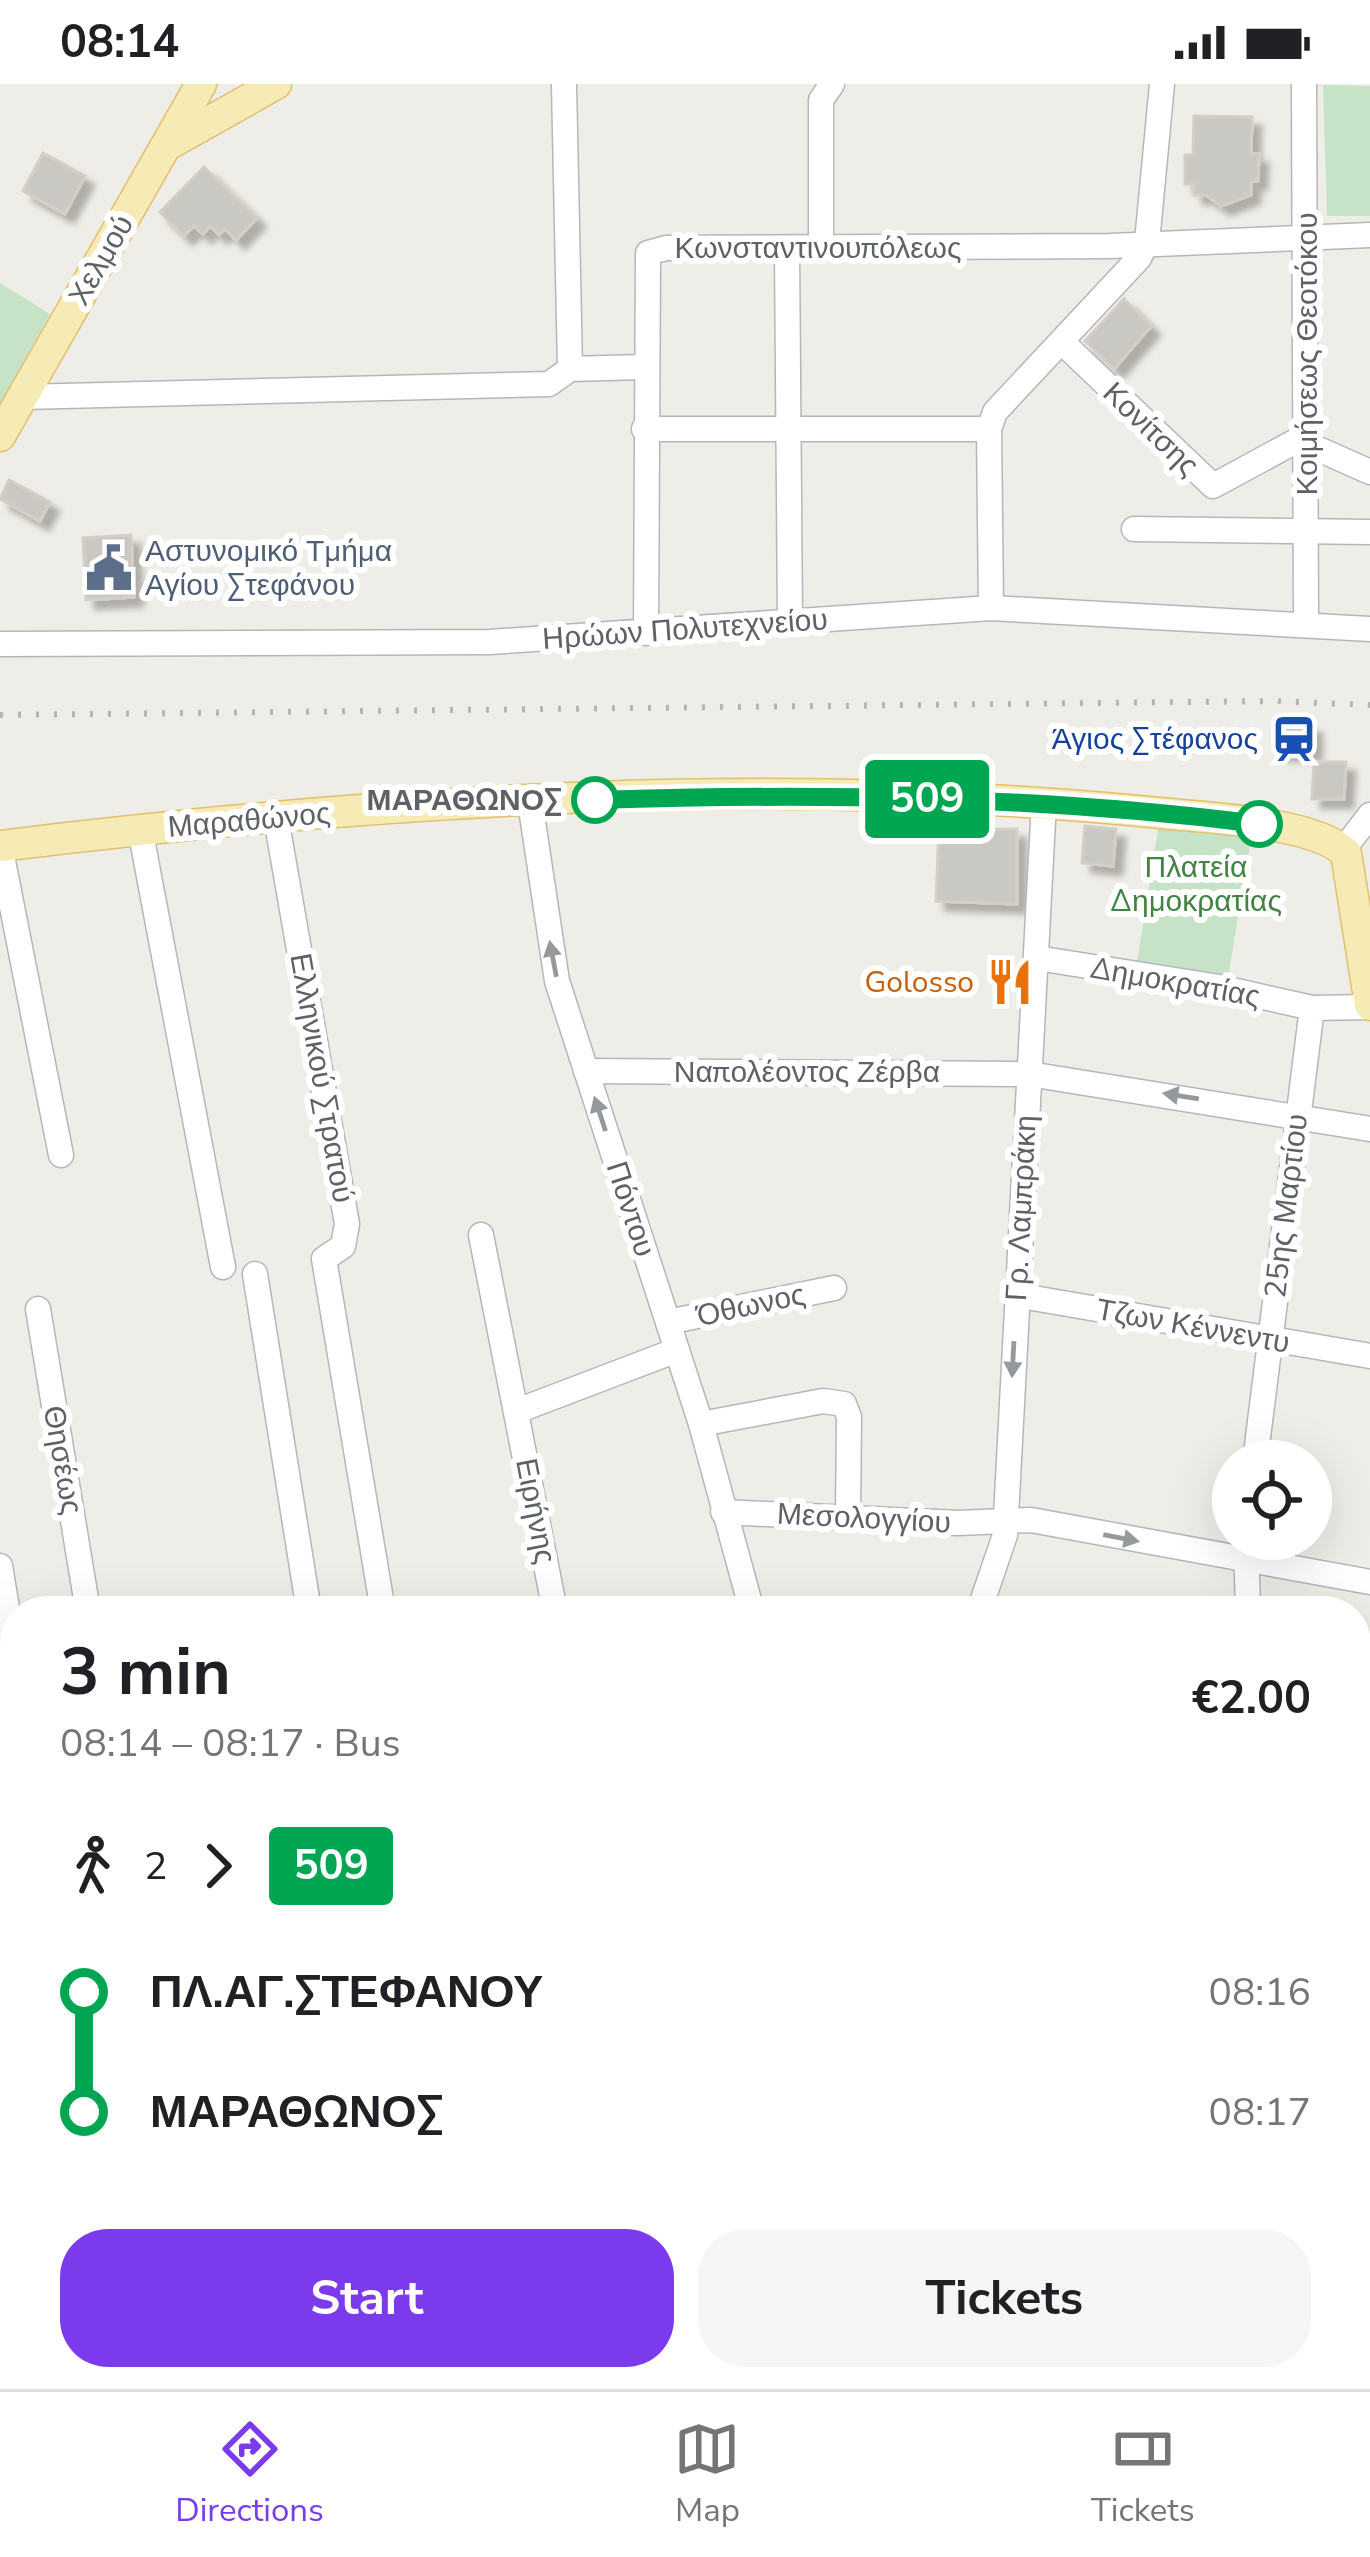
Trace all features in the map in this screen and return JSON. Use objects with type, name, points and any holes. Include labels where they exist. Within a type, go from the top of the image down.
[{"type":"main road","name":"Χελμού","points":[[0,436],[201,84]]},
{"type":"main road","points":[[166,146],[276,84]]},
{"type":"main road","name":"Μαραθώνος","points":[[0,846],[275,818],[712,796],[1044,802],[1259,824],[1342,850]]},
{"type":"main road","points":[[1342,850],[1351,867],[1370,1006]]},
{"type":"street","points":[[564,84],[569,369]]},
{"type":"street","points":[[820,248],[821,100],[832,84]]},
{"type":"street","points":[[991,608],[989,429],[995,412],[1121,281],[1147,242],[1162,84]]},
{"type":"street","name":"Κοιμήσεως Θεοτόκου","points":[[1304,84],[1306,623]]},
{"type":"street","name":"Κωνσταντινουπόλεως","points":[[646,633],[647,253],[666,248],[788,250],[1370,235]]},
{"type":"street","points":[[788,250],[790,622]]},
{"type":"street","name":"Κονίτσης","points":[[1064,344],[1209,485],[1220,486],[1307,440]]},
{"type":"street","points":[[22,397],[548,384],[569,369],[644,367]]},
{"type":"street","points":[[644,429],[989,429]]},
{"type":"street","points":[[1307,440],[1370,472]]},
{"type":"street","points":[[1220,486],[1221,530]]},
{"type":"street","points":[[1134,529],[1370,532]]},
{"type":"street","name":"Ηρώων Πολυτεχνείου","points":[[0,644],[490,641],[991,608],[1370,629]]},
{"type":"street","name":"Πόντου","points":[[530,802],[557,981],[701,1424],[748,1596]]},
{"type":"street","name":"Γρ. Λαμπράκη","points":[[984,1596],[1006,1522],[1044,802]]},
{"type":"street","points":[[1342,850],[1370,814]]},
{"type":"street","name":"Ελληνικού Στρατού","points":[[275,818],[347,1224],[344,1246],[324,1259],[324,1278],[338,1325],[380,1596]]},
{"type":"street","points":[[140,829],[223,1267]]},
{"type":"street","points":[[0,846],[61,1155]]},
{"type":"street","name":"Δημοκρατίας","points":[[1036,958],[1201,983],[1312,1008]]},
{"type":"street","points":[[1312,1008],[1370,1006]]},
{"type":"street","name":"25ης Μαρτίου","points":[[1258,1440],[1312,1008]]},
{"type":"street","name":"Ναπολέοντος Ζέρβα","points":[[586,1072],[1029,1074],[1370,1129]]},
{"type":"street","name":"Ειρήνης","points":[[481,1234],[552,1596]]},
{"type":"street","points":[[255,1274],[307,1596]]},
{"type":"street","name":"Όθωνος","points":[[668,1322],[834,1288]]},
{"type":"street","name":"Τζων Κέννεντυ","points":[[1016,1295],[1370,1356]]},
{"type":"street","name":"Θησέως","points":[[38,1309],[86,1596]]},
{"type":"street","points":[[517,1412],[677,1350]]},
{"type":"street","points":[[701,1424],[824,1401],[844,1404],[849,1417],[848,1514]]},
{"type":"street","name":"Μεσολογγίου","points":[[723,1512],[1031,1520],[1212,1544]]},
{"type":"street","points":[[1246,1560],[1247,1596]]},
{"type":"street","name":"Μεσολογγίου","points":[[1289,1560],[1370,1582]]},
{"type":"green space","points":[[1323,85],[1370,86],[1370,216],[1327,216]]},
{"type":"green space","points":[[0,283],[50,314],[0,405]]},
{"type":"green space","name":"Πλατεία Δημοκρατίας","points":[[1159,824],[1251,839],[1228,978],[1137,962]]},
{"type":"building","points":[[1194,116],[1252,117],[1251,154],[1259,154],[1258,181],[1251,181],[1251,195],[1221,206],[1206,195],[1194,195],[1194,184],[1185,184],[1185,155],[1193,155]]},
{"type":"building","points":[[43,153],[85,176],[65,214],[23,191]]},
{"type":"building","points":[[204,167],[257,218],[236,240],[225,229],[219,235],[210,226],[203,234],[194,226],[184,236],[160,212]]},
{"type":"building","points":[[1124,299],[1151,326],[1114,369],[1085,341]]},
{"type":"building","points":[[9,480],[50,502],[40,521],[0,499]]},
{"type":"building","name":"Αστυνομικό Τμήμα Αγίου Στεφάνου","points":[[131,535],[134,597],[86,600],[83,538]]},
{"type":"building","points":[[1313,724],[1313,751],[1277,752],[1277,725]]},
{"type":"building","points":[[1314,762],[1346,762],[1344,799],[1312,799]]},
{"type":"building","points":[[1085,826],[1116,829],[1113,866],[1082,863]]},
{"type":"building","points":[[1017,829],[1017,904],[936,901],[939,830]]},
{"type":"railway","points":[[0,715],[1275,701],[1370,705]]},
{"type":"bus line","name":"509","points":[[595,800],[712,796],[1044,802],[1259,824]]},
{"type":"place","name":"Αστυνομικό Τμήμα Αγίου Στεφάνου","points":[[109,568]]},
{"type":"place","name":"Άγιος Στέφανος","points":[[1294,739]]},
{"type":"place","name":"ΜΑΡΑΘΩΝΟΣ","points":[[595,800]]},
{"type":"place","name":"Golosso","points":[[1010,982]]}]
